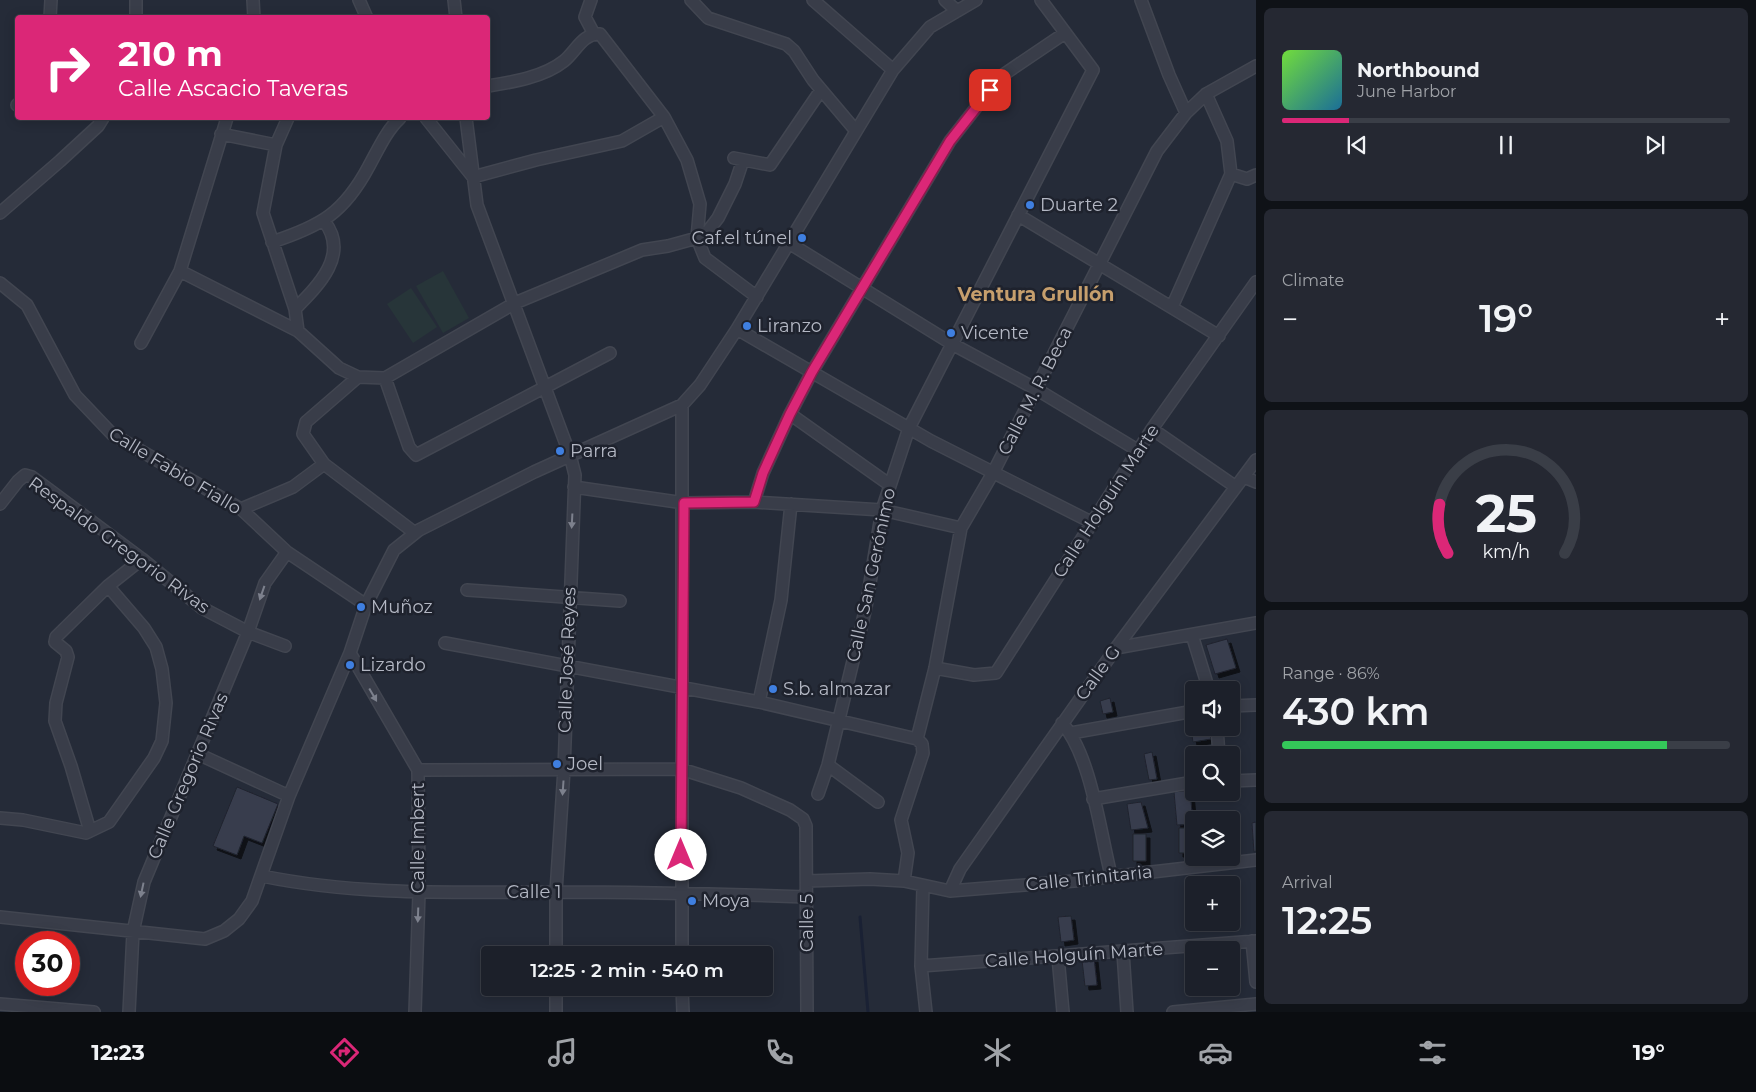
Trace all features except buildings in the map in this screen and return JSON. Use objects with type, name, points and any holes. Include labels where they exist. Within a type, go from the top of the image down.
[{"type":"street","points":[[50,15],[51,0]]},
{"type":"street","points":[[136,0],[136,15]]},
{"type":"street","points":[[253,0],[254,15]]},
{"type":"street","points":[[359,0],[366,15]]},
{"type":"street","points":[[454,0],[456,15]]},
{"type":"street","points":[[590,0],[585,17],[594,34]]},
{"type":"street","points":[[691,0],[708,18],[786,44],[794,51],[821,90],[856,131]]},
{"type":"street","points":[[813,0],[893,70]]},
{"type":"street","points":[[945,0],[957,11]]},
{"type":"street","points":[[0,917],[205,939],[224,931],[239,919],[252,901],[289,796],[350,653],[366,606],[394,550],[415,533],[570,455],[682,405],[700,385],[737,329],[893,70],[930,27],[976,0]]},
{"type":"street","points":[[754,502],[763,473],[812,372],[950,141],[1000,76],[1065,33],[1040,0]]},
{"type":"street","points":[[1141,0],[1169,75],[1186,113]]},
{"type":"street","name":"Calle San Gerónimo","points":[[818,794],[828,764],[866,607],[882,510],[909,428],[954,345],[1018,215],[1093,70],[1065,33]]},
{"type":"street","points":[[490,86],[544,72],[566,60],[586,37],[600,34],[605,38],[664,117],[687,160],[700,204],[697,238],[705,258],[756,297]]},
{"type":"street","name":"Calle M. R. Beca","points":[[917,739],[935,668],[961,528],[993,473],[1157,151],[1186,113],[1206,94],[1256,66]]},
{"type":"street","points":[[180,271],[298,331],[339,368],[358,377],[384,378],[515,303],[642,250],[668,246],[697,238],[708,231],[718,218],[735,184],[739,159],[770,165],[821,90]]},
{"type":"street","points":[[1172,307],[1231,174],[1227,141],[1206,94]]},
{"type":"street","points":[[428,120],[473,178],[536,160],[622,142],[664,117]]},
{"type":"street","points":[[0,214],[67,155],[98,126],[102,120]]},
{"type":"street","points":[[141,343],[180,271],[220,134],[226,120]]},
{"type":"street","points":[[287,120],[276,145],[263,213],[295,309],[298,331]]},
{"type":"street","points":[[272,242],[296,234],[324,220],[343,206],[366,172],[392,126],[398,120]]},
{"type":"street","name":"Calle José Reyes","points":[[466,120],[477,205],[515,303],[570,455],[575,475],[564,769],[556,892],[556,946]]},
{"type":"street","points":[[220,134],[276,145]]},
{"type":"street","points":[[1231,174],[1247,179],[1253,178],[1256,175]]},
{"type":"street","points":[[1018,215],[1219,336]]},
{"type":"street","points":[[295,309],[323,277],[334,256],[334,239],[324,220]]},
{"type":"street","points":[[789,243],[954,345],[1036,389],[1139,451]]},
{"type":"street","name":"Calle Holguín Marte","points":[[935,668],[974,675],[996,673],[1152,429],[1256,282]]},
{"type":"street","name":"Calle Fabio Fiallo","points":[[0,283],[27,305],[75,395],[101,425],[112,434],[241,509],[287,552],[366,606]]},
{"type":"street","points":[[737,329],[909,428],[1092,523]]},
{"type":"street","points":[[384,378],[409,447],[416,455],[610,354]]},
{"type":"street","points":[[358,377],[306,422],[303,427],[303,434],[324,464],[415,533]]},
{"type":"street","points":[[682,405],[684,503],[683,689],[680,769],[682,946]]},
{"type":"street","points":[[790,414],[890,485]]},
{"type":"street","points":[[1152,429],[1236,487]]},
{"type":"street","name":"Calle G","points":[[950,891],[960,869],[1062,723],[1256,460]]},
{"type":"street","points":[[241,509],[293,487],[324,464]]},
{"type":"street","name":"Respaldo Gregorio Rivas","points":[[0,504],[18,480],[25,475],[32,477],[142,559],[202,608],[248,632],[285,646]]},
{"type":"street","points":[[1244,477],[1256,482]]},
{"type":"street","points":[[574,487],[684,503],[754,502],[882,510],[961,528]]},
{"type":"street","points":[[759,702],[781,600],[791,504]]},
{"type":"street","name":"Calle Gregorio Rivas","points":[[129,1012],[134,932],[144,882],[248,632],[265,583],[287,552]]},
{"type":"street","points":[[90,831],[71,766],[55,721],[56,703],[68,657],[66,651],[55,642],[56,638],[108,586],[142,559]]},
{"type":"street","points":[[0,818],[23,820],[86,832],[110,822],[154,758],[162,741],[166,703],[162,669],[156,647],[144,628],[108,586]]},
{"type":"street","points":[[467,590],[620,601]]},
{"type":"street","points":[[1116,648],[1256,623]]},
{"type":"street","points":[[1192,635],[1206,681]]},
{"type":"street","points":[[446,643],[759,702],[917,739],[922,744],[923,753],[901,820],[908,853],[904,881]]},
{"type":"street","name":"Calle Imbert","points":[[350,653],[418,770],[419,893],[415,1012]]},
{"type":"street","points":[[1240,706],[1256,705]]},
{"type":"street","points":[[1071,733],[1185,713]]},
{"type":"street","points":[[1062,723],[1071,733],[1083,763],[1111,875]]},
{"type":"street","points":[[198,754],[289,796]]},
{"type":"street","points":[[828,764],[878,802]]},
{"type":"street","points":[[418,770],[680,769]]},
{"type":"street","name":"Calle 5","points":[[680,769],[741,788],[790,810],[803,819],[806,826],[808,1012]]},
{"type":"street","points":[[1240,781],[1256,780]]},
{"type":"street","points":[[1092,799],[1185,784]]},
{"type":"street","name":"Calle Trinitaria","points":[[807,881],[870,879],[904,881],[950,891],[1074,881],[1111,875],[1256,860]]},
{"type":"street","name":"Calle 1","points":[[262,876],[300,884],[419,893],[681,892],[807,897]]},
{"type":"street","points":[[923,886],[921,966],[926,1012]]},
{"type":"street","points":[[1254,941],[1256,982]]},
{"type":"street","name":"Calle Holguín Marte","points":[[921,966],[1254,941]]},
{"type":"street","points":[[1123,952],[1127,1012]]},
{"type":"street","points":[[1058,957],[1063,1012]]},
{"type":"street","points":[[556,996],[556,1012]]},
{"type":"street","points":[[682,996],[683,1012]]},
{"type":"street","points":[[0,1004],[94,1012]]},
{"type":"street","points":[[1173,1012],[1256,1004]]},
{"type":"shaded area","points":[[443,271],[469,318],[443,333],[416,286]]},
{"type":"shaded area","points":[[411,288],[437,327],[413,343],[387,304]]},
{"type":"waterway","points":[[860,917],[868,1012]]},
{"type":"place","name":"Duarte 2","points":[[1030,205]]},
{"type":"place","name":"Caf.el túnel","points":[[802,238]]},
{"type":"place","name":"Liranzo","points":[[747,326]]},
{"type":"place","name":"Vicente","points":[[951,333]]},
{"type":"place","name":"Parra","points":[[560,451]]},
{"type":"place","name":"Muñoz","points":[[361,607]]},
{"type":"place","name":"Lizardo","points":[[350,665]]},
{"type":"place","name":"S.b. almazar","points":[[773,689]]},
{"type":"place","name":"Joel","points":[[557,764]]},
{"type":"place","name":"Moya","points":[[692,901]]},
{"type":"district","name":"Ventura Grullón","points":[[1036,294]]},
{"type":"route","points":[[681,855],[680,769],[683,689],[684,503],[754,502],[763,473],[812,372],[950,141],[990,90]]}]
